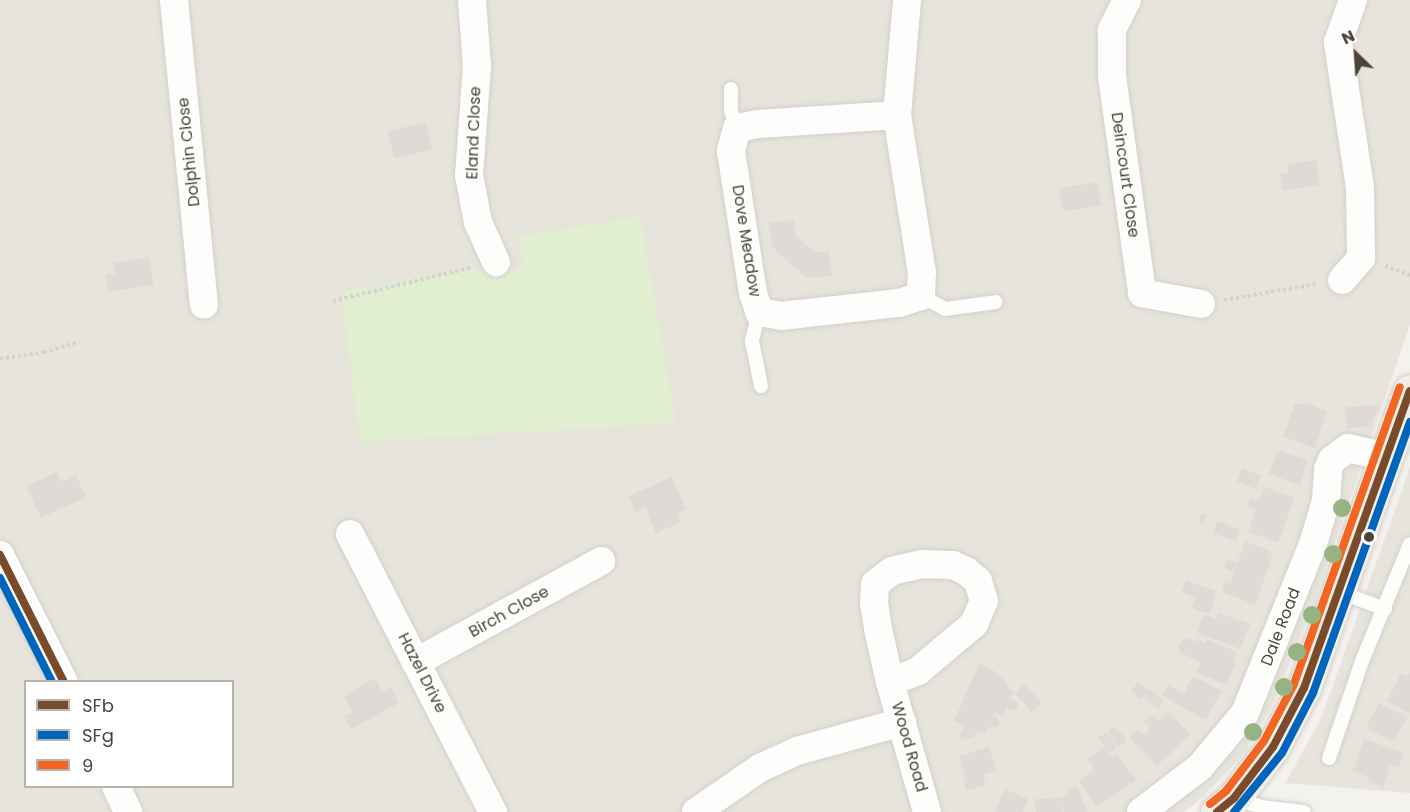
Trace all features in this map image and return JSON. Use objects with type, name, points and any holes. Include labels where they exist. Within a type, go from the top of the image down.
[{"type":"main road","points":[[1226,805],[1273,747],[1304,688],[1410,391]]},
{"type":"street","name":"Dolphin Close","points":[[174,0],[204,305]]},
{"type":"street","name":"Eland Close","points":[[472,0],[477,66],[469,175],[478,222],[496,261]]},
{"type":"street","points":[[907,0],[897,115],[922,273],[921,296]]},
{"type":"street","name":"Deincourt Close","points":[[1127,0],[1112,30],[1112,76],[1142,293],[1201,304]]},
{"type":"street","points":[[1342,280],[1361,258],[1360,188],[1338,42],[1353,0]]},
{"type":"street","points":[[737,128],[758,124],[897,115]]},
{"type":"street","name":"Dove Meadow","points":[[737,128],[732,151],[753,293],[759,312],[781,316],[899,303],[921,296]]},
{"type":"street","name":"Dale Road","points":[[1142,812],[1200,767],[1245,713],[1313,544],[1326,501],[1328,470],[1332,460],[1348,448],[1387,457]]},
{"type":"street","name":"Hazel Drive","points":[[350,534],[493,812]]},
{"type":"street","points":[[0,555],[63,680]]},
{"type":"street","name":"Birch Close","points":[[416,662],[601,561]]},
{"type":"street","name":"Wood Road","points":[[891,682],[918,671],[974,624],[984,601],[978,581],[966,571],[953,565],[922,564],[892,571],[875,584],[874,603],[878,629],[891,682],[927,812]]},
{"type":"street","points":[[696,812],[760,768],[797,751],[902,722]]},
{"type":"street","points":[[117,788],[128,812]]},
{"type":"lane","points":[[731,89],[731,111],[737,128]]},
{"type":"lane","points":[[921,296],[945,309],[996,302]]},
{"type":"lane","points":[[759,312],[752,341],[761,387]]},
{"type":"lane","points":[[1329,758],[1362,661],[1410,544]]},
{"type":"lane","points":[[1340,592],[1385,609]]},
{"type":"lane","points":[[1226,805],[1304,812]]},
{"type":"path","points":[[333,301],[496,261]]},
{"type":"path","points":[[1201,304],[1342,280]]},
{"type":"path","points":[[0,359],[44,352],[79,342]]},
{"type":"shaded area","points":[[0,0],[1410,0],[1410,325],[1314,603],[1274,702],[1245,753],[1202,798],[1184,812],[0,812]]},
{"type":"shaded area","points":[[1410,467],[1410,793],[1285,783],[1321,719]]},
{"type":"green space","points":[[640,217],[676,423],[360,442],[341,292],[469,270],[524,269],[519,236]]},
{"type":"building","points":[[426,122],[432,150],[394,158],[388,131]]},
{"type":"building","points":[[1316,160],[1320,185],[1282,191],[1280,174],[1288,173],[1287,164]]},
{"type":"building","points":[[1098,182],[1101,206],[1063,211],[1059,188]]},
{"type":"building","points":[[794,220],[796,235],[806,245],[816,252],[829,251],[832,276],[807,278],[772,247],[769,223]]},
{"type":"building","points":[[149,257],[154,285],[108,292],[105,275],[115,274],[113,263]]},
{"type":"building","points":[[1295,404],[1308,404],[1327,411],[1314,448],[1283,437]]},
{"type":"building","points":[[1380,405],[1370,427],[1347,428],[1345,407]]},
{"type":"building","points":[[1278,450],[1308,461],[1300,485],[1269,474]]},
{"type":"building","points":[[1242,468],[1261,475],[1256,489],[1237,482]]},
{"type":"building","points":[[57,472],[62,482],[76,475],[86,497],[41,518],[26,486]]},
{"type":"building","points":[[672,477],[686,509],[678,513],[682,522],[656,533],[645,507],[635,512],[629,496]]},
{"type":"building","points":[[1264,487],[1295,498],[1278,543],[1248,532],[1256,509],[1247,506],[1250,498],[1259,501]]},
{"type":"building","points":[[1201,514],[1207,516],[1204,524],[1198,522]]},
{"type":"building","points":[[1217,521],[1240,529],[1236,541],[1213,533]]},
{"type":"building","points":[[1245,541],[1271,551],[1270,554],[1273,555],[1255,605],[1222,592],[1225,582],[1230,584],[1234,572],[1224,568],[1227,559],[1237,563]]},
{"type":"building","points":[[1186,580],[1216,591],[1210,614],[1192,608],[1196,597],[1182,592]]},
{"type":"building","points":[[1219,613],[1250,624],[1240,649],[1197,633],[1204,614],[1216,619]]},
{"type":"building","points":[[1187,638],[1196,642],[1198,639],[1205,643],[1207,639],[1237,652],[1233,661],[1236,662],[1226,685],[1196,672],[1201,662],[1180,653],[1178,648],[1182,640]]},
{"type":"building","points":[[979,664],[993,670],[1007,683],[1006,685],[1014,693],[1009,698],[1019,703],[1015,711],[1007,708],[1003,717],[994,713],[1000,723],[998,727],[988,727],[985,734],[977,731],[974,738],[958,740],[964,725],[954,721]]},
{"type":"building","points":[[1410,672],[1410,713],[1387,701],[1401,673],[1408,676]]},
{"type":"building","points":[[1193,676],[1222,691],[1206,720],[1162,696],[1168,685],[1184,693]]},
{"type":"building","points":[[375,678],[383,692],[391,687],[399,703],[351,729],[344,717],[353,712],[344,696]]},
{"type":"building","points":[[1138,682],[1149,691],[1141,700],[1131,691]]},
{"type":"building","points":[[1024,684],[1042,703],[1032,712],[1015,693]]},
{"type":"building","points":[[1150,690],[1164,701],[1158,709],[1144,699]]},
{"type":"building","points":[[1379,703],[1407,717],[1394,742],[1366,728]]},
{"type":"building","points":[[1168,711],[1190,734],[1157,766],[1129,738],[1138,729],[1144,735],[1148,731],[1150,728],[1144,722],[1152,714],[1158,721]]},
{"type":"building","points":[[1115,726],[1127,741],[1119,747],[1107,732]]},
{"type":"building","points":[[1106,732],[1117,747],[1110,753],[1098,738]]},
{"type":"building","points":[[1364,739],[1404,753],[1399,768],[1390,765],[1383,787],[1368,781],[1370,778],[1353,771]]},
{"type":"building","points":[[989,746],[997,770],[983,775],[986,785],[966,791],[963,781],[966,780],[959,756]]},
{"type":"building","points":[[1104,747],[1111,757],[1117,753],[1136,780],[1097,807],[1079,781],[1095,769],[1087,759]]},
{"type":"building","points":[[1077,786],[1087,812],[1064,812],[1061,805],[1062,812],[1036,812],[1035,799],[1061,798],[1068,795],[1067,791]]},
{"type":"building","points":[[1005,789],[1028,799],[1023,812],[995,812]]},
{"type":"transit line","name":"9","points":[[1210,804],[1226,791],[1264,741],[1294,684],[1400,387]]},
{"type":"transit line","name":"SFb","points":[[1217,812],[1234,798],[1273,747],[1304,688],[1410,391]]},
{"type":"transit line","name":"SFg","points":[[1234,812],[1282,753],[1313,693],[1410,422]]},
{"type":"transit line","name":"SFb","points":[[0,555],[63,680]]},
{"type":"transit line","name":"SFg","points":[[0,578],[51,680]]}]
